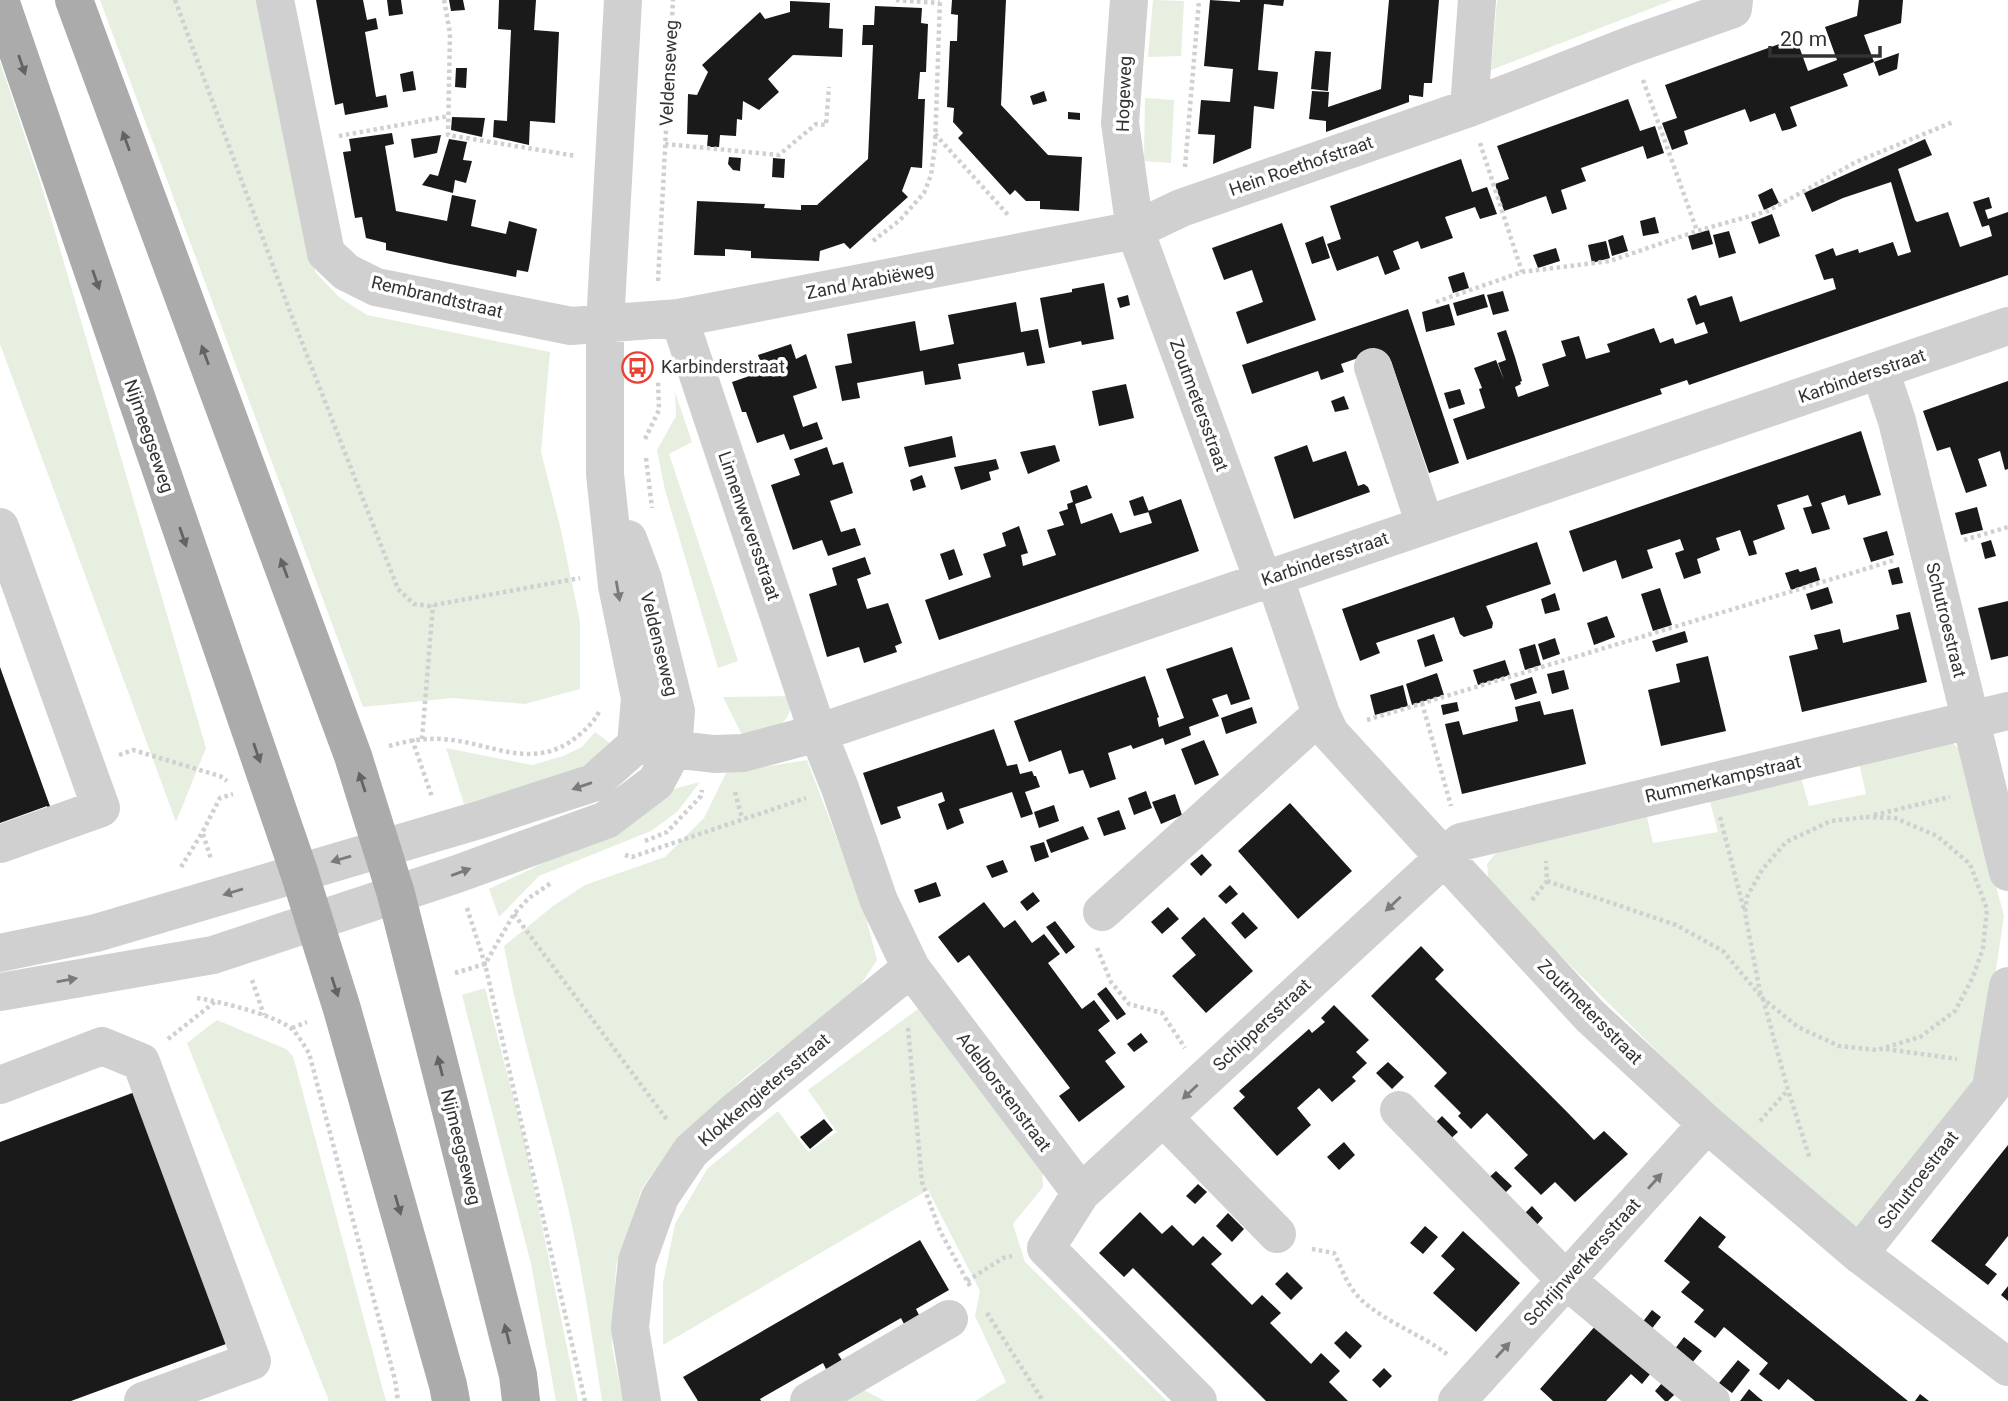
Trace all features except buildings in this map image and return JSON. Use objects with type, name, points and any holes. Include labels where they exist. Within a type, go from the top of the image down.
[{"type":"main road","name":"Nijmeegseweg","points":[[0,0],[299,872],[342,1009],[451,1401]]},
{"type":"main road","name":"Nijmeegseweg","points":[[74,0],[354,756],[396,894],[508,1335],[522,1401]]},
{"type":"street","name":"Rembrandtstraat","points":[[275,0],[326,253],[346,272],[376,287],[571,326],[605,324]]},
{"type":"street","name":"Veldenseweg","points":[[396,894],[606,820],[656,782],[654,748],[676,710],[643,579],[606,474],[605,324],[623,0]]},
{"type":"street","name":"Hogeweg","points":[[1129,0],[1120,123],[1135,230]]},
{"type":"street","points":[[1469,108],[1477,0]]},
{"type":"street","name":"Hein Roethofstraat","points":[[1135,230],[1181,208],[1469,108],[1631,45],[1733,9],[1734,0]]},
{"type":"street","name":"Zand Arabiëweg","points":[[605,324],[668,319],[1135,230]]},
{"type":"street","name":"Zoutmetersstraat","points":[[1135,230],[1325,723],[1452,849],[1505,925],[1590,1016],[1707,1124],[1859,1254],[2008,1367]]},
{"type":"street","name":"Linnenweversstraat","points":[[668,319],[818,733]]},
{"type":"street","name":"Karbindersstraat","points":[[654,748],[714,754],[743,753],[818,733],[2008,326]]},
{"type":"street","points":[[1373,367],[1425,524]]},
{"type":"street","name":"Schutroestraat","points":[[1880,370],[1897,421],[2008,872]]},
{"type":"street","points":[[0,527],[101,808],[0,844]]},
{"type":"street","name":"Rummerkampstraat","points":[[1452,849],[1536,823],[2008,711]]},
{"type":"street","points":[[1102,912],[1325,723]]},
{"type":"street","name":"Adelborstenstraat","points":[[818,733],[879,901],[911,968],[1081,1194]]},
{"type":"street","points":[[0,953],[96,933],[593,783],[654,748]]},
{"type":"street","name":"Schippersstraat","points":[[1081,1194],[1452,849]]},
{"type":"street","points":[[0,992],[213,955],[396,894]]},
{"type":"street","name":"Klokkengietersstraat","points":[[642,1401],[631,1328],[637,1261],[660,1197],[691,1152],[738,1109],[911,968]]},
{"type":"street","name":"Schutroestraat","points":[[1859,1254],[1991,1088],[2008,986]]},
{"type":"street","points":[[0,1085],[103,1046],[141,1062],[252,1361],[143,1401]]},
{"type":"street","points":[[1399,1110],[1566,1280],[1711,1401]]},
{"type":"street","points":[[1163,1117],[1277,1234]]},
{"type":"street","name":"Schrijnwerkersstraat","points":[[1467,1390],[1707,1124]]},
{"type":"street","points":[[1081,1194],[1046,1248],[1198,1401]]},
{"type":"street","points":[[809,1401],[968,1305]]},
{"type":"path","points":[[175,0],[289,309],[398,589],[414,604],[433,605],[591,576]]},
{"type":"path","points":[[444,0],[450,33],[448,135],[580,157]]},
{"type":"path","name":"Veldenseweg","points":[[654,514],[650,502],[644,440],[659,410],[668,319],[665,145],[673,0]]},
{"type":"path","points":[[869,244],[900,220],[925,193],[931,175],[940,1],[896,0]]},
{"type":"path","points":[[1181,208],[1199,0]]},
{"type":"path","points":[[1631,45],[1697,231]]},
{"type":"path","points":[[665,145],[779,155],[816,124],[826,125],[829,87]]},
{"type":"path","points":[[1469,108],[1522,272]]},
{"type":"path","points":[[304,143],[449,116]]},
{"type":"path","points":[[1436,302],[1522,272],[1610,261],[1697,231],[1768,211],[1856,162],[1952,122]]},
{"type":"path","points":[[935,134],[1037,248]]},
{"type":"path","points":[[1325,723],[1422,703],[2008,527]]},
{"type":"path","points":[[422,739],[433,605]]},
{"type":"path","points":[[1422,703],[1452,849]]},
{"type":"path","points":[[380,748],[412,739],[444,739],[527,756],[564,747],[593,723],[602,706]]},
{"type":"path","points":[[412,739],[444,829]]},
{"type":"path","points":[[85,765],[133,750],[220,775],[241,792],[220,798],[177,874]]},
{"type":"path","points":[[1712,782],[1745,913],[1761,997],[1807,1153],[1813,1163]]},
{"type":"path","points":[[617,852],[632,857],[742,818],[840,788]]},
{"type":"path","points":[[1745,913],[1747,897],[1762,870],[1786,842],[1831,821],[1866,817],[1988,788]]},
{"type":"path","points":[[1547,881],[1676,925],[1723,951],[1761,997],[1798,1027],[1839,1046],[1877,1050],[1920,1037],[1955,1011],[1973,977],[1983,948],[1987,909],[1970,864],[1937,836],[1895,818],[1866,817]]},
{"type":"path","points":[[1505,925],[1534,898],[1547,881],[1548,869],[1536,823]]},
{"type":"path","points":[[457,874],[485,964],[585,1401]]},
{"type":"path","points":[[1102,912],[1093,908],[1082,917],[1081,934],[1098,949],[1111,982],[1129,1004],[1162,1013],[1205,1078]]},
{"type":"path","points":[[514,914],[691,1152]]},
{"type":"path","points":[[174,1035],[217,1000]]},
{"type":"path","points":[[264,1016],[292,1028],[309,1053],[395,1380],[398,1401]]},
{"type":"path","points":[[907,1025],[922,1182],[940,1231],[967,1281],[968,1305],[1043,1401]]},
{"type":"path","points":[[1881,1048],[1995,1065]]},
{"type":"path","points":[[1277,1234],[1285,1241],[1303,1248],[1334,1253],[1352,1289],[1382,1315],[1435,1344],[1467,1390]]},
{"type":"path","points":[[967,1281],[1003,1258]]},
{"type":"shaded area","points":[[100,0],[260,0],[306,244],[316,273],[339,297],[367,315],[550,352],[541,452],[580,622],[580,689],[525,704],[452,698],[363,707]]},
{"type":"shaded area","points":[[1153,0],[1184,1],[1181,56],[1148,57]]},
{"type":"shaded area","points":[[1497,0],[1673,0],[1491,70]]},
{"type":"shaded area","points":[[0,62],[41,184],[206,748],[176,822],[0,344]]},
{"type":"shaded area","points":[[1145,98],[1174,100],[1171,163],[1144,161]]},
{"type":"shaded area","points":[[675,392],[692,442],[669,454],[738,661],[718,668],[665,490],[657,450],[676,416]]},
{"type":"shaded area","points":[[790,696],[790,707],[784,722],[770,730],[743,737],[723,697]]},
{"type":"shaded area","points":[[595,732],[611,744],[579,769],[535,786],[464,804],[446,748],[532,765],[582,747]]},
{"type":"shaded area","points":[[1951,741],[1960,750],[2004,916],[1979,1083],[1855,1235],[1668,1062],[1489,885],[1487,864],[1501,847],[1646,813],[1653,843],[1718,832],[1709,798],[1801,777],[1809,806],[1866,794],[1859,763]]},
{"type":"shaded area","points":[[807,760],[864,910],[877,960],[855,993],[746,1076],[675,1142],[642,1188],[616,1266],[612,1346],[623,1401],[602,1401],[570,1216],[504,946],[553,906],[585,885],[665,857],[704,818],[726,773]]},
{"type":"shaded area","points":[[700,782],[677,812],[651,831],[539,876],[499,917],[489,889],[579,846],[663,792]]},
{"type":"shaded area","points":[[485,988],[524,1138],[578,1401],[556,1401],[531,1264],[462,995]]},
{"type":"shaded area","points":[[922,1006],[1042,1166],[1043,1187],[1013,1224],[1025,1262],[1167,1401],[975,1401],[1006,1382],[975,1316],[980,1291],[928,1190],[663,1345],[663,1283],[675,1224],[707,1169],[778,1111],[808,1152],[837,1132],[808,1090]]},
{"type":"shaded area","points":[[217,1020],[286,1049],[293,1056],[386,1401],[329,1401],[187,1043]]},
{"type":"shaded area","points":[[862,1389],[885,1401],[841,1401]]},
{"type":"place","name":"Karbinderstraat","points":[[638,367]]}]
